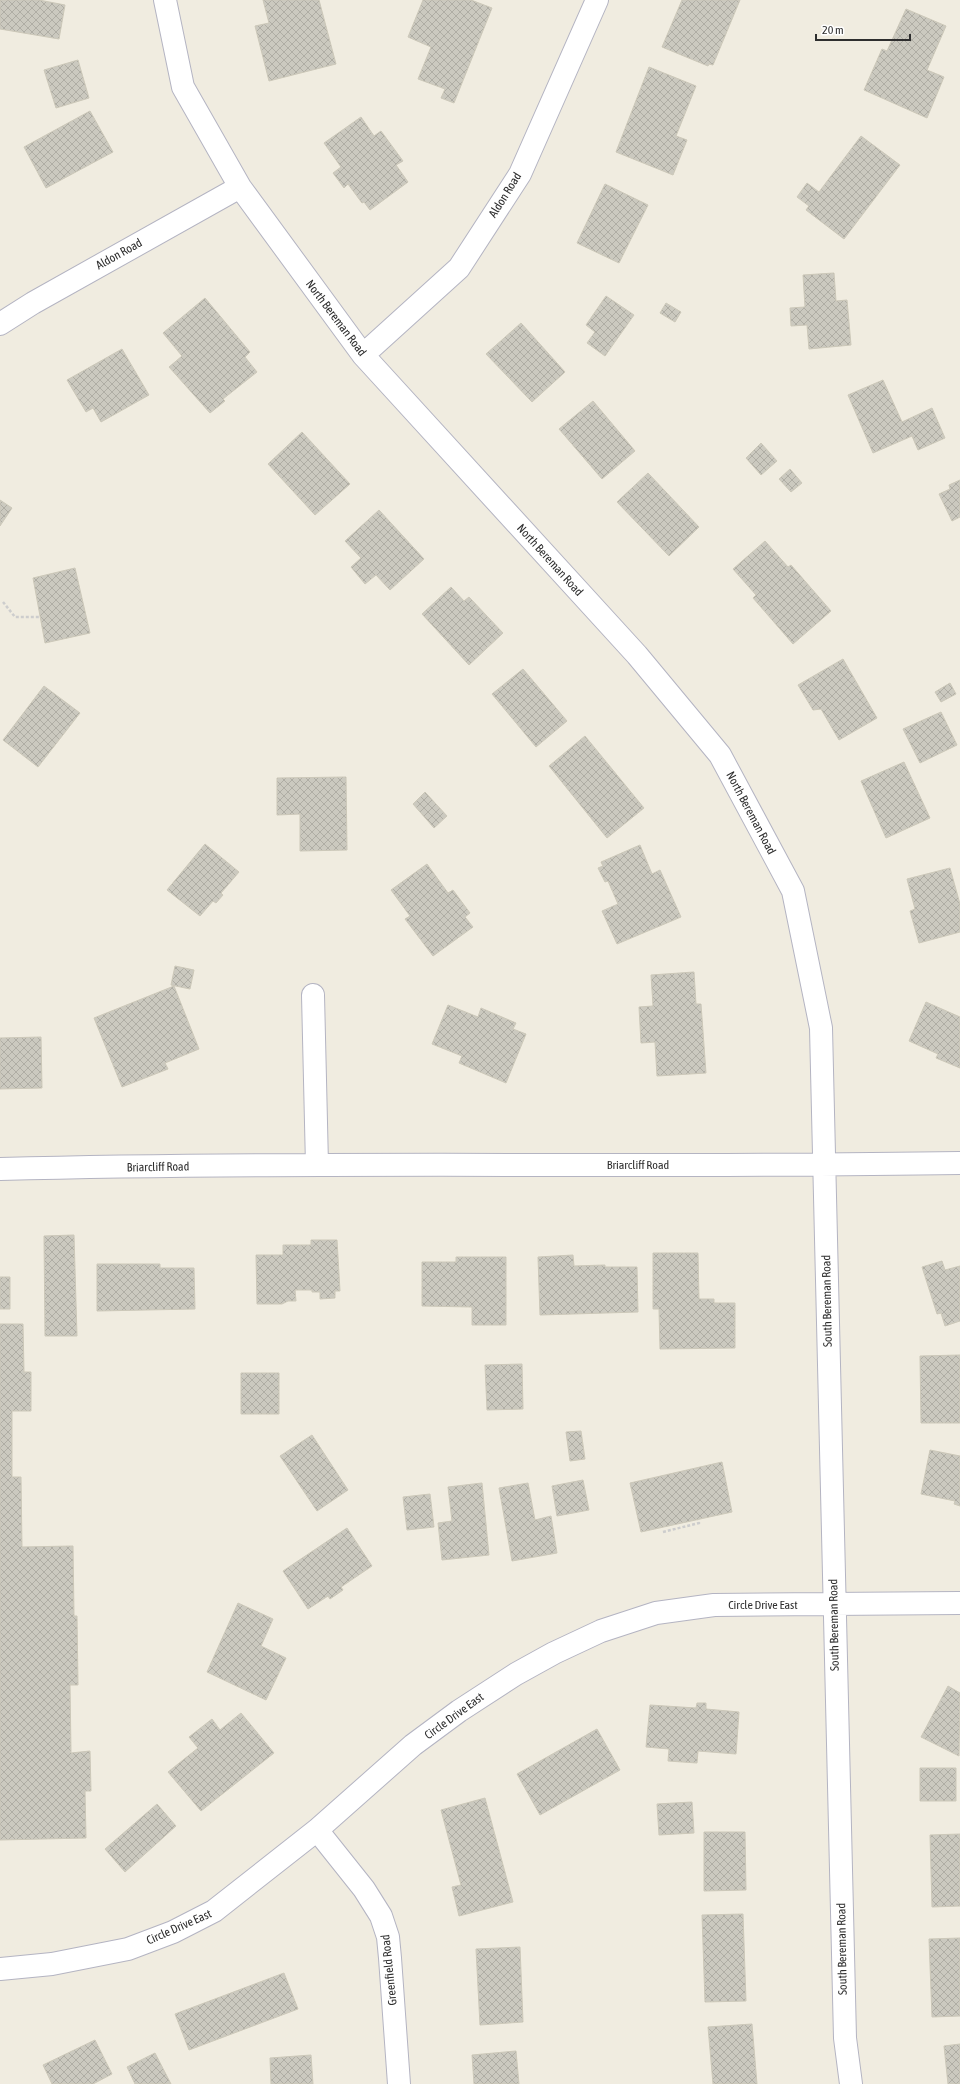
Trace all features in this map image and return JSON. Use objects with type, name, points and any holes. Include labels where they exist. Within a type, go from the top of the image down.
[{"type":"street","name":"North Bereman Road","points":[[165,0],[183,87],[240,187],[363,355],[637,655],[720,755],[793,891],[821,1028],[825,1165]]},
{"type":"street","name":"Aldon Road","points":[[363,355],[459,268],[520,174],[597,0]]},
{"type":"street","name":"Aldon Road","points":[[0,324],[33,303],[240,187]]},
{"type":"street","points":[[313,995],[317,1165]]},
{"type":"street","name":"Briarcliff Road","points":[[0,1169],[317,1165],[825,1165],[960,1163]]},
{"type":"street","name":"South Bereman Road","points":[[825,1165],[833,1605],[845,2038],[851,2084]]},
{"type":"street","name":"Circle Drive East","points":[[0,1970],[52,1964],[128,1949],[173,1932],[214,1911],[317,1830],[413,1745],[478,1698],[554,1653],[601,1631],[656,1613],[714,1605],[960,1604]]},
{"type":"street","name":"Greenfield Road","points":[[317,1830],[364,1889],[381,1916],[388,1937],[399,2084]]},
{"type":"path","points":[[3,602],[15,617],[39,617]]},
{"type":"path","points":[[663,1532],[699,1523],[698,1520]]},
{"type":"building","points":[[0,0],[39,0],[65,5],[59,39],[0,29]]},
{"type":"building","points":[[263,0],[319,0],[336,64],[269,81],[255,26],[269,23]]},
{"type":"building","points":[[423,0],[471,0],[492,8],[454,103],[441,98],[445,89],[418,79],[431,47],[408,37]]},
{"type":"building","points":[[682,0],[740,0],[713,65],[709,64],[708,66],[662,47]]},
{"type":"building","points":[[906,9],[946,26],[927,70],[944,77],[927,118],[864,90],[882,49],[887,51]]},
{"type":"building","points":[[78,60],[89,98],[56,108],[44,70]]},
{"type":"building","points":[[649,67],[696,86],[676,136],[687,140],[673,175],[616,152]]},
{"type":"building","points":[[90,111],[113,152],[46,188],[24,147]]},
{"type":"building","points":[[361,117],[374,136],[381,131],[403,161],[396,165],[408,182],[370,210],[364,202],[362,203],[348,184],[344,188],[333,173],[341,167],[324,143]]},
{"type":"building","points":[[861,136],[900,165],[844,239],[806,210],[809,206],[797,197],[807,183],[819,192]]},
{"type":"building","points":[[605,184],[648,205],[619,263],[577,243]]},
{"type":"building","points":[[834,273],[836,301],[847,300],[851,345],[809,349],[807,325],[791,326],[790,308],[805,307],[803,275]]},
{"type":"building","points":[[606,296],[634,315],[605,356],[587,343],[595,332],[586,325]]},
{"type":"building","points":[[205,298],[250,352],[245,357],[257,372],[223,399],[225,401],[210,413],[169,367],[182,356],[163,333]]},
{"type":"building","points":[[666,303],[681,312],[675,322],[660,313]]},
{"type":"building","points":[[521,323],[565,372],[532,402],[486,354]]},
{"type":"building","points":[[122,349],[149,395],[101,422],[93,408],[86,412],[67,380]]},
{"type":"building","points":[[883,380],[902,422],[932,408],[945,438],[918,450],[912,436],[873,453],[848,395]]},
{"type":"building","points":[[593,401],[635,451],[602,479],[559,429]]},
{"type":"building","points":[[302,432],[350,484],[315,515],[268,464]]},
{"type":"building","points":[[761,443],[777,461],[761,475],[746,458]]},
{"type":"building","points":[[790,469],[802,483],[791,492],[779,479]]},
{"type":"building","points":[[648,473],[699,527],[669,556],[617,502]]},
{"type":"building","points":[[960,480],[960,517],[952,521],[939,494],[950,489],[949,485]]},
{"type":"building","points":[[0,500],[12,508],[0,526]]},
{"type":"building","points":[[379,510],[424,559],[390,590],[376,575],[365,584],[351,567],[361,558],[345,541]]},
{"type":"building","points":[[765,541],[788,567],[791,565],[831,611],[793,644],[753,598],[756,595],[733,569]]},
{"type":"building","points":[[75,568],[90,633],[45,643],[33,578]]},
{"type":"building","points":[[451,587],[464,601],[469,597],[503,633],[469,665],[422,614]]},
{"type":"building","points":[[843,659],[877,718],[839,740],[821,709],[813,710],[798,685]]},
{"type":"building","points":[[523,669],[567,721],[536,747],[492,694]]},
{"type":"building","points":[[950,683],[956,694],[941,702],[935,692]]},
{"type":"building","points":[[44,686],[80,713],[38,767],[3,740]]},
{"type":"building","points":[[941,712],[957,745],[920,763],[903,729]]},
{"type":"building","points":[[585,736],[644,808],[607,838],[549,766]]},
{"type":"building","points":[[904,762],[930,818],[886,838],[861,781]]},
{"type":"building","points":[[346,777],[347,850],[300,851],[300,814],[277,815],[277,778]]},
{"type":"building","points":[[425,792],[447,816],[434,828],[413,804]]},
{"type":"building","points":[[205,844],[239,872],[221,893],[223,895],[216,903],[213,901],[200,916],[167,890]]},
{"type":"building","points":[[640,845],[652,874],[660,870],[681,917],[617,944],[602,911],[618,904],[608,881],[605,882],[598,868],[603,866],[601,862]]},
{"type":"building","points":[[427,864],[448,893],[453,890],[470,913],[465,917],[473,927],[433,956],[405,919],[410,916],[391,890]]},
{"type":"building","points":[[950,868],[960,904],[960,932],[919,943],[910,911],[915,909],[907,879]]},
{"type":"building","points":[[175,966],[194,970],[190,989],[171,985]]},
{"type":"building","points":[[694,972],[696,1004],[701,1004],[706,1073],[657,1076],[655,1042],[641,1043],[639,1007],[653,1006],[651,975]]},
{"type":"building","points":[[174,986],[199,1049],[165,1063],[168,1069],[122,1087],[94,1018]]},
{"type":"building","points":[[926,1002],[960,1017],[960,1068],[936,1058],[938,1054],[909,1041]]},
{"type":"building","points":[[448,1005],[478,1017],[481,1008],[516,1023],[513,1029],[526,1034],[506,1083],[459,1063],[462,1056],[432,1044]]},
{"type":"building","points":[[41,1037],[42,1088],[0,1089],[0,1038]]},
{"type":"building","points":[[74,1235],[77,1336],[45,1336],[44,1236]]},
{"type":"building","points":[[311,1240],[337,1240],[340,1291],[335,1291],[335,1298],[320,1299],[320,1292],[312,1292],[312,1290],[295,1290],[296,1301],[288,1301],[282,1304],[257,1304],[256,1255],[283,1255],[283,1245],[311,1245]]},
{"type":"building","points":[[653,1253],[698,1253],[699,1299],[714,1299],[714,1303],[735,1303],[735,1348],[660,1349],[659,1309],[653,1309]]},
{"type":"building","points":[[573,1255],[574,1266],[605,1265],[605,1267],[637,1267],[638,1312],[540,1315],[538,1257]]},
{"type":"building","points":[[456,1257],[506,1257],[506,1325],[472,1325],[472,1307],[422,1306],[422,1262],[456,1262]]},
{"type":"building","points":[[942,1261],[945,1270],[960,1266],[960,1321],[945,1326],[941,1313],[937,1314],[922,1267]]},
{"type":"building","points":[[97,1264],[160,1264],[160,1268],[194,1268],[195,1309],[97,1311]]},
{"type":"building","points":[[0,1277],[10,1277],[10,1309],[0,1309]]},
{"type":"building","points":[[0,1324],[23,1324],[24,1372],[31,1372],[31,1411],[12,1411],[12,1477],[21,1477],[22,1547],[73,1546],[74,1616],[77,1616],[78,1685],[70,1685],[71,1753],[90,1751],[91,1791],[85,1791],[86,1838],[0,1840]]},
{"type":"building","points":[[960,1355],[960,1423],[921,1423],[920,1356]]},
{"type":"building","points":[[522,1364],[523,1409],[487,1410],[485,1365]]},
{"type":"building","points":[[241,1373],[279,1373],[279,1414],[241,1414]]},
{"type":"building","points":[[581,1431],[585,1459],[570,1461],[566,1432]]},
{"type":"building","points":[[312,1435],[348,1490],[317,1511],[280,1456]]},
{"type":"building","points":[[930,1450],[960,1456],[960,1506],[954,1504],[955,1501],[921,1494]]},
{"type":"building","points":[[722,1462],[732,1512],[641,1532],[630,1483]]},
{"type":"building","points":[[583,1480],[589,1510],[557,1516],[552,1486]]},
{"type":"building","points":[[482,1483],[489,1555],[442,1560],[438,1523],[452,1521],[448,1487]]},
{"type":"building","points":[[528,1483],[535,1520],[551,1516],[557,1553],[512,1561],[499,1488]]},
{"type":"building","points":[[430,1494],[434,1527],[407,1530],[403,1497]]},
{"type":"building","points":[[347,1528],[372,1566],[341,1587],[343,1590],[330,1599],[328,1596],[308,1609],[283,1571]]},
{"type":"building","points":[[238,1603],[273,1619],[261,1646],[286,1658],[266,1700],[207,1672]]},
{"type":"building","points":[[948,1686],[960,1693],[959,1756],[921,1737]]},
{"type":"building","points":[[697,1703],[706,1703],[706,1709],[739,1712],[736,1754],[698,1751],[697,1763],[668,1761],[669,1749],[646,1747],[650,1705],[696,1708]]},
{"type":"building","points":[[241,1713],[274,1753],[201,1811],[168,1772],[198,1748],[189,1737],[212,1719],[220,1730]]},
{"type":"building","points":[[597,1729],[620,1770],[540,1815],[517,1774]]},
{"type":"building","points":[[920,1768],[956,1768],[956,1801],[920,1801]]},
{"type":"building","points":[[485,1798],[513,1902],[459,1916],[452,1887],[461,1885],[441,1810]]},
{"type":"building","points":[[692,1802],[694,1833],[659,1835],[657,1804]]},
{"type":"building","points":[[157,1804],[176,1826],[125,1872],[105,1849]]},
{"type":"building","points":[[704,1832],[745,1832],[746,1890],[704,1891]]},
{"type":"building","points":[[960,1834],[960,1906],[932,1907],[930,1835]]},
{"type":"building","points":[[743,1914],[746,2001],[705,2002],[702,1915]]},
{"type":"building","points":[[960,1938],[960,2016],[932,2017],[929,1939]]},
{"type":"building","points":[[520,1947],[523,2022],[480,2025],[476,1949]]},
{"type":"building","points":[[284,1973],[298,2009],[189,2050],[175,2014]]},
{"type":"building","points":[[752,2024],[757,2084],[713,2084],[708,2027]]},
{"type":"building","points":[[95,2040],[112,2074],[93,2084],[52,2084],[43,2065]]},
{"type":"building","points":[[960,2044],[960,2084],[948,2084],[944,2046]]},
{"type":"building","points":[[516,2051],[519,2084],[474,2084],[472,2055]]},
{"type":"building","points":[[155,2053],[171,2084],[135,2084],[127,2067]]},
{"type":"building","points":[[311,2055],[313,2084],[271,2084],[270,2058]]}]
